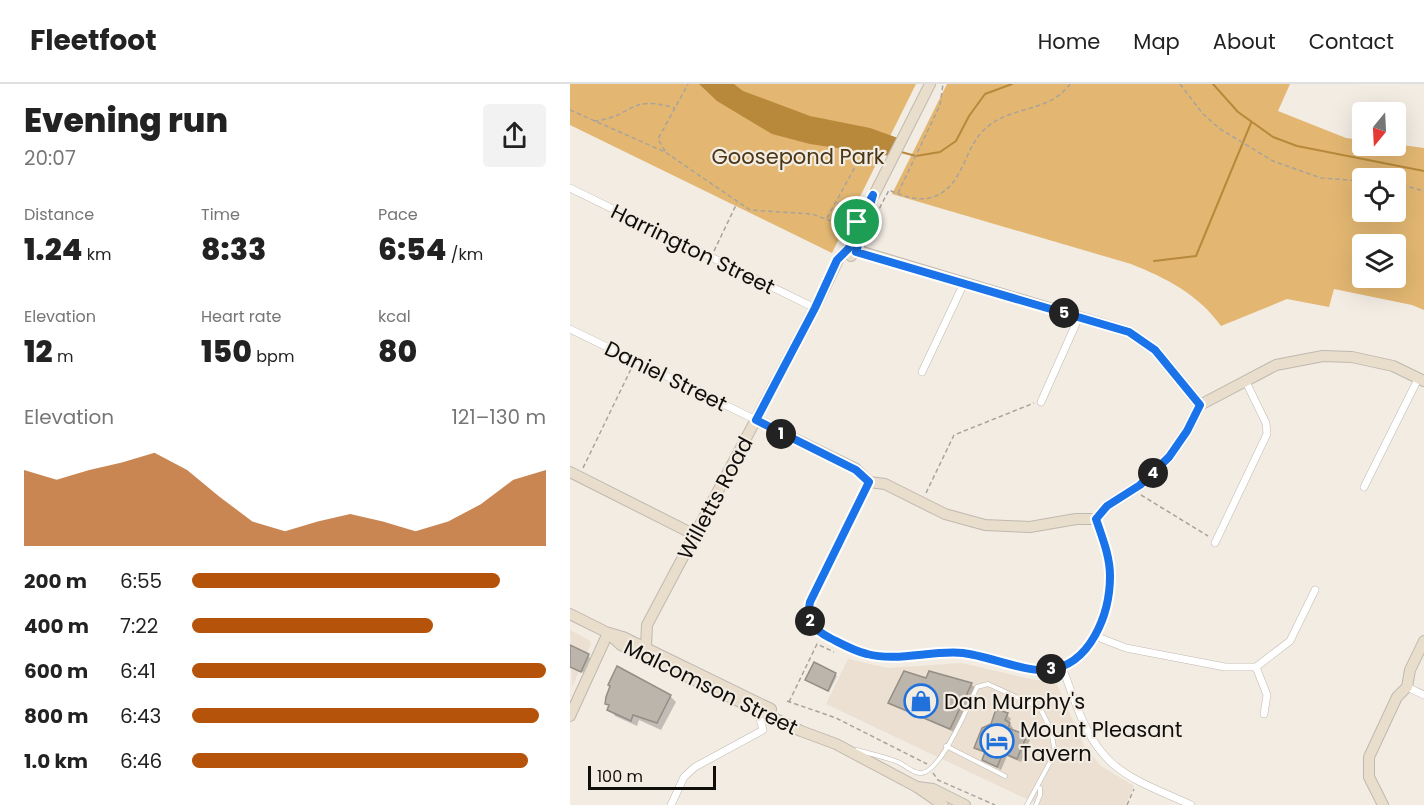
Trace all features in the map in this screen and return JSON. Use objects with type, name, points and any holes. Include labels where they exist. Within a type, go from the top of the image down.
[{"type":"street","name":"Willetts Road","points":[[646,647],[647,625],[832,275],[853,250],[873,195],[930,84]]},
{"type":"street","name":"Harrington Street","points":[[570,188],[815,308]]},
{"type":"street","points":[[853,250],[1129,332],[1142,339],[1162,358],[1200,405]]},
{"type":"street","points":[[922,372],[964,283]]},
{"type":"street","points":[[1041,402],[1079,317]]},
{"type":"street","name":"Daniel Street","points":[[570,329],[856,470],[869,482],[885,484],[965,520],[1008,527],[1096,519]]},
{"type":"street","points":[[869,482],[810,602],[809,619],[817,630],[868,654],[888,657],[953,652],[984,656],[1029,669],[1047,670],[1062,667],[1079,656],[1095,636],[1106,607],[1110,576],[1107,549],[1096,519],[1107,506],[1135,489],[1169,457],[1187,431],[1200,405],[1276,365],[1323,356],[1369,360],[1393,366],[1421,380],[1364,487]]},
{"type":"street","points":[[1215,543],[1267,434],[1266,423],[1245,380]]},
{"type":"street","points":[[575,474],[695,535]]},
{"type":"street","points":[[1095,636],[1126,648],[1225,667],[1256,668],[1290,640],[1315,590]]},
{"type":"street","name":"Malcomson Street","points":[[570,614],[608,633],[646,647],[802,725],[917,787],[943,805]]},
{"type":"street","points":[[570,716],[608,633]]},
{"type":"street","name":"Malcomson Street","points":[[608,633],[621,645],[801,731],[817,735]]},
{"type":"street","points":[[1383,805],[1372,787],[1368,764],[1372,749],[1397,697],[1407,687],[1410,670],[1424,641]]},
{"type":"street","points":[[1062,667],[1096,745],[1114,765],[1191,805]]},
{"type":"street","points":[[1256,668],[1267,695],[1264,714]]},
{"type":"street","points":[[1407,687],[1424,695]]},
{"type":"street","points":[[671,805],[684,777],[695,767],[763,730],[758,711]]},
{"type":"street","name":"Malcomson Street","points":[[917,787],[933,789],[965,805]]},
{"type":"lane","points":[[836,744],[898,763],[919,773],[932,769],[977,687],[982,684],[992,685],[1044,712],[1056,753],[1040,787],[1027,805]]},
{"type":"lane","points":[[946,746],[1005,776]]},
{"type":"lane","points":[[1038,805],[1040,787]]},
{"type":"path","points":[[665,152],[658,139],[688,84]]},
{"type":"path","points":[[898,194],[940,105],[943,84]]},
{"type":"path","points":[[873,222],[889,190],[921,199],[945,190],[958,176],[973,143],[987,126],[1008,114],[1047,104],[1057,98],[1070,84]]},
{"type":"path","points":[[1180,84],[1203,114],[1234,138],[1296,171],[1321,178],[1352,180]]},
{"type":"path","points":[[592,121],[610,119],[646,102],[675,108]]},
{"type":"path","points":[[570,110],[665,152],[706,178],[737,202],[759,212],[812,214],[849,228]]},
{"type":"path","points":[[827,219],[855,167]]},
{"type":"path","points":[[1406,186],[1424,191]]},
{"type":"path","points":[[711,258],[737,202]]},
{"type":"path","points":[[836,202],[846,208]]},
{"type":"path","points":[[575,474],[635,361]]},
{"type":"path","points":[[921,502],[954,435],[1027,405],[1041,402]]},
{"type":"path","points":[[1135,489],[1207,534],[1215,543]]},
{"type":"path","points":[[834,652],[817,644],[788,701],[853,725],[925,761],[929,766]]},
{"type":"path","points":[[933,774],[954,788],[995,805]]},
{"type":"path","points":[[1127,805],[1139,780]]},
{"type":"shaded area","points":[[699,84],[734,84],[743,91],[810,116],[870,128],[898,138],[890,156],[810,144],[772,134],[717,101]]},
{"type":"shaded area","points":[[570,630],[589,640],[591,644],[572,687]]},
{"type":"shaded area","points":[[848,659],[888,668],[961,663],[1035,680],[1056,682],[1084,746],[1101,766],[1134,786],[1125,805],[1039,805],[826,704]]},
{"type":"green space","name":"Goosepond Park","points":[[570,84],[916,84],[832,253],[570,125]]},
{"type":"green space","points":[[947,84],[1290,84],[1278,111],[1352,139],[1352,156],[1406,156],[1406,146],[1424,148],[1424,310],[1412,305],[1334,289],[1329,307],[1287,299],[1221,326],[1192,296],[1157,275],[1131,264],[892,194]]},
{"type":"building","points":[[570,645],[589,654],[581,672],[570,667]]},
{"type":"building","points":[[814,662],[836,673],[828,691],[805,680]]},
{"type":"building","points":[[617,666],[671,695],[657,723],[633,715],[631,721],[607,710],[609,705],[605,704],[610,686],[608,685]]},
{"type":"building","points":[[904,671],[926,678],[929,671],[972,683],[950,729],[888,703]]},
{"type":"building","points":[[996,709],[1008,713],[1005,720],[1010,723],[1008,728],[1027,735],[1017,759],[1003,753],[997,767],[982,760],[985,752],[974,748],[982,728],[991,724]]},
{"type":"waterway","points":[[901,152],[916,156],[940,152],[956,141],[969,116],[985,94],[1012,84]]},
{"type":"waterway","points":[[1213,84],[1238,112],[1273,137],[1297,146],[1424,171]]},
{"type":"waterway","points":[[1154,261],[1196,256],[1251,123]]},
{"type":"place","name":"Dan Murphy's","points":[[921,701]]},
{"type":"place","name":"Mount Pleasant Tavern","points":[[997,741]]},
{"type":"route","points":[[873,195],[856,252],[1129,332],[1155,350],[1200,405],[1192,423],[1169,457],[1140,485],[1107,506],[1096,519],[1109,561],[1110,576],[1106,607],[1089,646],[1062,667],[1047,670],[1029,669],[984,656],[953,652],[888,657],[868,654],[826,636],[812,625],[809,619],[810,602],[869,482],[856,470],[756,420],[832,275],[837,260],[849,248],[857,222],[873,195]]}]
